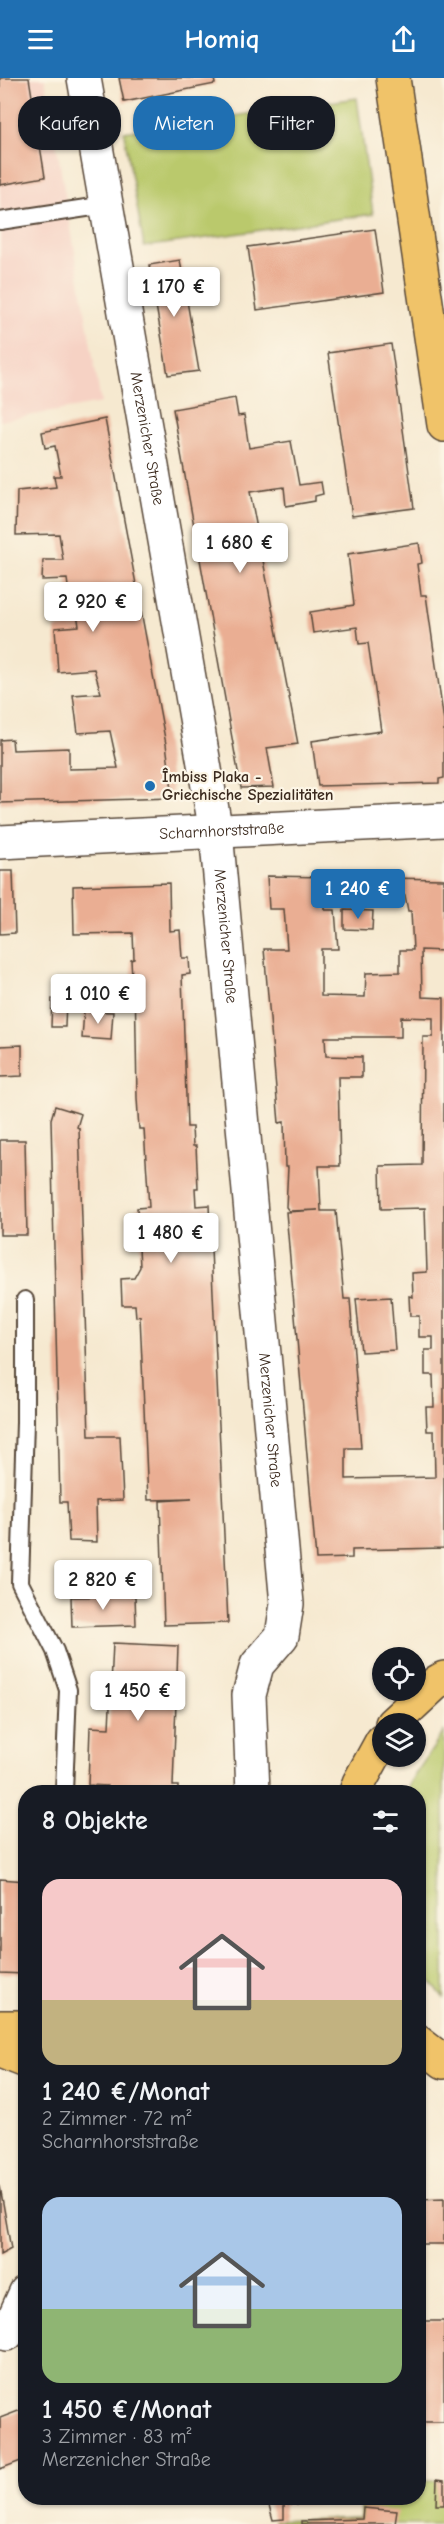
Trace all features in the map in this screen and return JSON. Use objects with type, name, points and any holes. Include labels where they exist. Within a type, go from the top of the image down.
[{"type":"main road","points":[[393,78],[444,425]]},
{"type":"main road","points":[[404,1713],[444,1678]]},
{"type":"main road","points":[[358,1785],[372,1759]]},
{"type":"main road","points":[[0,2027],[18,2027]]},
{"type":"main road","points":[[426,2048],[444,2061]]},
{"type":"street","name":"Merzenicher Straße","points":[[84,78],[216,832],[287,1604],[282,1636],[257,1665],[249,1695],[253,1785]]},
{"type":"street","name":"Scharnhorststraße","points":[[0,842],[444,820]]},
{"type":"street","points":[[11,2332],[18,2313]]},
{"type":"lane","points":[[0,221],[106,205]]},
{"type":"lane","points":[[25,1300],[25,1422],[20,1583],[54,1651],[68,1690],[64,1785]]},
{"type":"shaded area","points":[[0,78],[45,78],[48,96],[18,96],[18,150],[57,150],[101,403],[0,421]]},
{"type":"green space","points":[[357,98],[373,214],[144,247],[124,132],[133,131],[133,150],[235,150],[235,116],[247,114],[247,150],[335,150],[335,101]]},
{"type":"green space","points":[[444,1732],[444,1998],[426,1976],[426,1785],[409,1785],[420,1767],[426,1767],[426,1758]]},
{"type":"green space","points":[[426,2481],[444,2481],[444,2524],[275,2524],[274,2521],[361,2518],[361,2505],[426,2505]]},
{"type":"building","points":[[0,78],[29,78],[32,96],[18,96],[18,150],[41,150],[45,177],[0,185]]},
{"type":"building","points":[[119,78],[214,78],[215,84],[154,96],[133,96],[133,100],[124,102]]},
{"type":"building","points":[[375,229],[384,292],[257,310],[248,247]]},
{"type":"building","points":[[180,260],[199,371],[168,375],[149,265]]},
{"type":"building","points":[[391,344],[414,508],[352,516],[328,353]]},
{"type":"building","points":[[235,398],[238,416],[244,415],[249,448],[291,441],[299,485],[321,482],[323,494],[315,496],[315,501],[286,506],[284,487],[250,492],[298,744],[267,748],[274,787],[241,788],[173,409]]},
{"type":"building","points":[[105,419],[166,744],[173,798],[0,803],[0,740],[12,739],[13,750],[69,748],[69,769],[118,768],[110,731],[78,733],[73,695],[101,693],[94,669],[58,672],[55,628],[79,626],[75,601],[70,601],[67,579],[42,580],[43,560],[63,560],[59,534],[16,535],[17,491],[56,487],[54,476],[61,476],[55,446],[45,448],[42,432]]},
{"type":"building","points":[[419,543],[422,563],[417,564],[421,595],[426,595],[444,722],[444,778],[439,779],[439,783],[318,786],[312,741],[381,731],[368,643],[359,644],[357,627],[313,633],[310,612],[354,605],[348,554]]},
{"type":"building","points":[[0,871],[13,871],[15,933],[0,934]]},
{"type":"building","points":[[267,876],[444,879],[444,951],[421,950],[422,997],[444,998],[444,1548],[352,1550],[352,1558],[316,1559],[286,1212],[318,1210],[289,1211],[286,1207],[288,1167],[285,1167],[284,1122],[279,1123],[264,949],[287,949],[284,909],[269,909]],"holes":[[[325,894],[405,895],[408,911],[411,911],[413,950],[400,950],[400,972],[366,973],[365,997],[321,996],[321,949],[338,949],[335,910],[325,910]],[[401,1017],[433,1018],[433,1037],[423,1037],[422,1165],[380,1166],[381,1209],[425,1208],[427,1272],[412,1273],[413,1297],[409,1296],[410,1316],[419,1316],[419,1337],[433,1337],[433,1350],[425,1350],[425,1375],[433,1375],[434,1407],[426,1407],[427,1431],[434,1431],[435,1477],[346,1479],[346,1448],[361,1448],[350,1299],[344,1299],[336,1211],[321,1211],[319,1166],[340,1166],[338,1077],[362,1077],[362,1057],[326,1056],[325,1037],[401,1037]]]},
{"type":"building","points":[[169,883],[170,931],[180,930],[182,958],[189,958],[190,974],[182,975],[187,1127],[192,1127],[193,1146],[196,1146],[198,1188],[195,1188],[196,1206],[209,1205],[228,1623],[164,1625],[160,1501],[192,1499],[148,1500],[140,1316],[136,1317],[135,1305],[122,1305],[121,1279],[134,1278],[140,1267],[137,1208],[149,1207],[144,1129],[139,1129],[137,1098],[135,977],[132,978],[131,960],[134,959],[133,933],[74,934],[73,886]]},
{"type":"building","points":[[344,910],[373,911],[372,930],[344,929]]},
{"type":"building","points":[[52,999],[66,1000],[65,1027],[51,1027]]},
{"type":"building","points":[[84,1011],[113,1012],[111,1040],[82,1038]]},
{"type":"building","points":[[22,1045],[22,1076],[0,1077],[0,1046]]},
{"type":"building","points":[[55,1106],[81,1114],[77,1127],[79,1128],[89,1436],[120,1436],[123,1500],[96,1501],[97,1542],[69,1541],[67,1502],[60,1502],[51,1119]]},
{"type":"building","points":[[0,1140],[25,1140],[27,1235],[0,1235]]},
{"type":"building","points":[[391,1297],[395,1350],[361,1352],[356,1299]]},
{"type":"building","points":[[135,1596],[136,1625],[72,1627],[71,1597]]},
{"type":"building","points":[[113,1643],[178,1646],[173,1785],[88,1785],[90,1727],[109,1728]]},
{"type":"building","points":[[0,1879],[18,1880],[18,1974],[0,1973]]},
{"type":"building","points":[[0,2186],[11,2249],[0,2255]]},
{"type":"building","points":[[444,2199],[444,2244],[426,2244],[426,2200]]},
{"type":"building","points":[[426,2321],[444,2321],[444,2422],[426,2422]]},
{"type":"building","points":[[18,2411],[18,2462],[0,2469],[0,2418]]},
{"type":"building","points":[[437,2479],[444,2480],[444,2505],[436,2505]]},
{"type":"building","points":[[269,2505],[284,2505],[284,2519],[273,2520]]},
{"type":"building","points":[[363,2508],[397,2511],[395,2524],[302,2524],[302,2521],[362,2519]]},
{"type":"place","name":"Îmbiss Plaka - Griechische Spezialitäten","points":[[150,786]]}]
